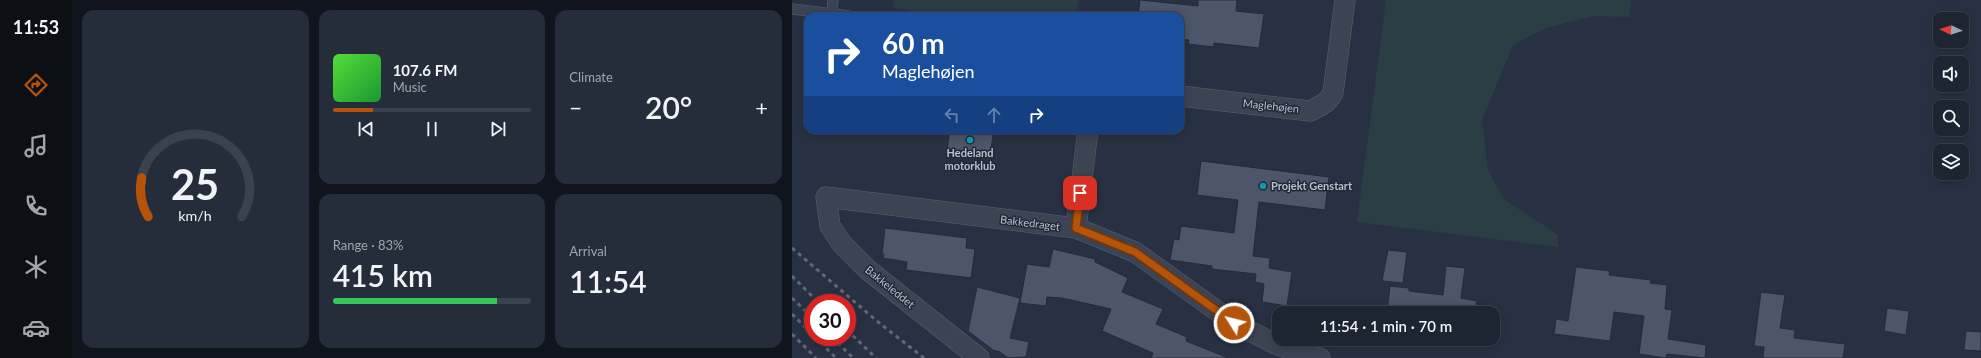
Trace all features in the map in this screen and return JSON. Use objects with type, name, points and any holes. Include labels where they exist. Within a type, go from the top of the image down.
[{"type":"street","name":"Maglehøjen","points":[[1184,96],[1310,111],[1329,101],[1333,93],[1345,0]]},
{"type":"street","points":[[1076,228],[1088,134]]},
{"type":"street","name":"Bakkedraget","points":[[826,197],[1076,228],[1135,252],[1234,323],[1273,343],[1308,356],[1320,358]]},
{"type":"street","name":"Bakkeleddet","points":[[826,197],[830,226],[842,244],[868,270],[980,358]]},
{"type":"lane","points":[[832,12],[833,0]]},
{"type":"lane","points":[[792,8],[824,12]]},
{"type":"shaded area","points":[[894,0],[1078,0],[1076,12],[917,12],[893,7]]},
{"type":"shaded area","points":[[1386,0],[1631,0],[1629,17],[1593,16],[1546,28],[1513,45],[1482,120],[1488,170],[1504,199],[1558,235],[1558,247],[1357,222]]},
{"type":"building","points":[[1140,0],[1198,6],[1198,0],[1237,0],[1236,11],[1264,14],[1259,48],[1214,43],[1214,47],[1188,44],[1189,40],[1184,39],[1184,12],[1138,12]]},
{"type":"building","name":"Hedeland motorklub","points":[[949,134],[993,134],[990,155],[947,149]]},
{"type":"building","points":[[1201,161],[1329,177],[1325,210],[1259,202],[1253,256],[1270,258],[1269,268],[1292,272],[1287,306],[1262,302],[1264,284],[1255,282],[1256,274],[1212,269],[1212,266],[1170,260],[1174,239],[1179,240],[1181,226],[1234,233],[1238,200],[1197,195]]},
{"type":"building","points":[[885,228],[967,238],[966,248],[975,249],[971,278],[906,270],[907,262],[883,258],[884,254],[882,254]]},
{"type":"building","points":[[1053,249],[1095,259],[1095,262],[1128,278],[1122,292],[1163,309],[1156,324],[1187,337],[1186,341],[1226,358],[1151,358],[1153,353],[1102,331],[1111,309],[1062,298],[1047,297],[1046,306],[1020,303],[1027,264],[1049,267]]},
{"type":"building","points":[[1388,250],[1407,252],[1403,283],[1382,281]]},
{"type":"building","points":[[1446,266],[1465,268],[1461,298],[1477,301],[1476,304],[1487,306],[1388,306],[1390,286],[1409,288],[1409,291],[1443,295]]},
{"type":"building","points":[[1576,267],[1610,271],[1609,275],[1651,280],[1650,283],[1667,285],[1665,309],[1672,310],[1668,339],[1706,345],[1705,358],[1667,354],[1666,358],[1639,354],[1644,316],[1614,312],[1610,341],[1554,334],[1556,319],[1568,321]]},
{"type":"building","points":[[977,287],[1020,298],[1010,338],[1029,342],[1026,357],[1008,358],[1000,352],[993,350],[968,331]]},
{"type":"building","points":[[1761,292],[1785,295],[1780,328],[1795,330],[1794,338],[1845,344],[1843,358],[1763,358],[1764,347],[1754,346]]},
{"type":"building","points":[[1887,308],[1909,311],[1906,335],[1884,331]]},
{"type":"building","points":[[1966,331],[1981,332],[1981,351],[1964,350]]},
{"type":"railway","points":[[792,248],[878,322],[924,358]]},
{"type":"railway","points":[[792,276],[810,294]]},
{"type":"railway","points":[[792,298],[804,309]]},
{"type":"railway","points":[[792,314],[804,326]]},
{"type":"railway","points":[[792,334],[816,358]]},
{"type":"railway","points":[[856,339],[876,358]]},
{"type":"railway","points":[[824,346],[836,358]]},
{"type":"railway","points":[[841,346],[853,358]]},
{"type":"place","name":"Hedeland motorklub","points":[[970,140]]},
{"type":"place","name":"Projekt Genstart","points":[[1263,186]]},
{"type":"route","points":[[1080,193],[1076,228],[1135,252],[1234,323]]}]
